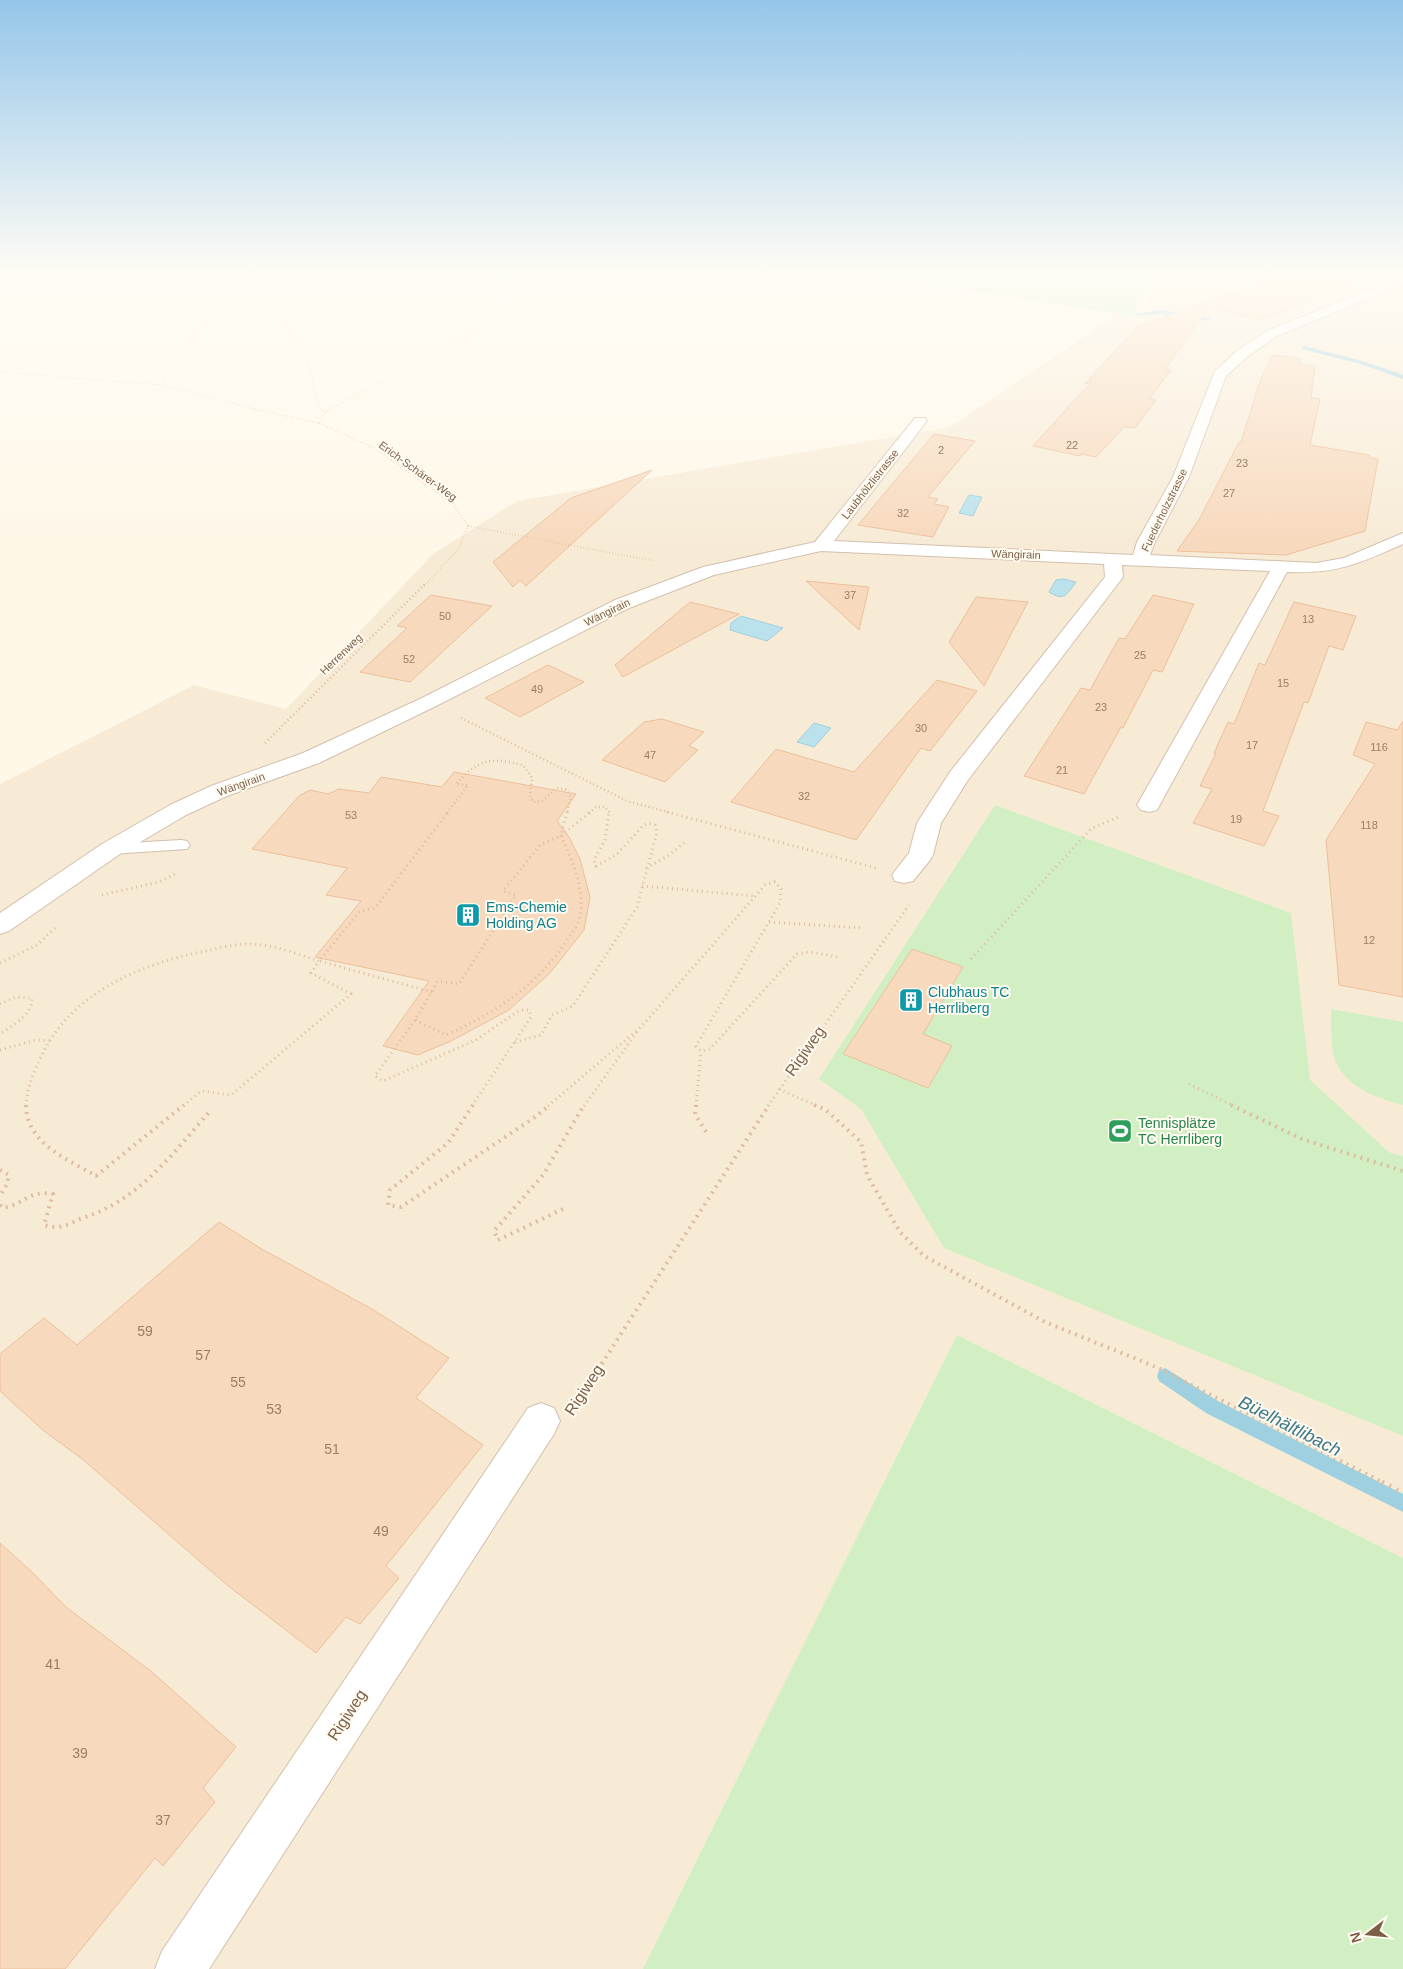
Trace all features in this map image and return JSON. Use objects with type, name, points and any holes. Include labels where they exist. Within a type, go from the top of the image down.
[{"type":"street","name":"Fuederholzstrasse","points":[[1140,559],[1146,542],[1181,477],[1220,374],[1232,364]]},
{"type":"street","name":"Laubhölzlistrasse","points":[[821,546],[920,421]]},
{"type":"street","name":"Wängirain","points":[[0,925],[112,849],[178,810],[219,791],[311,758],[429,702],[622,604],[709,571],[821,546],[1316,568],[1349,562],[1403,538]]},
{"type":"street","points":[[904,875],[921,855],[929,822],[958,777],[1114,576],[1112,558]]},
{"type":"street","points":[[1149,805],[1281,567]]},
{"type":"street","name":"Rigiweg","points":[[180,1969],[541,1421]]},
{"type":"lane","points":[[112,849],[181,845]]},
{"type":"path","points":[[161,385],[174,364]]},
{"type":"path","points":[[308,364],[319,408],[325,412]]},
{"type":"path","points":[[319,423],[325,412],[414,364]]},
{"type":"path","points":[[1369,364],[1403,374]]},
{"type":"path","name":"Erich-Schärer-Weg","points":[[0,372],[161,385],[235,405],[319,423],[376,450],[398,464],[452,503],[468,526]]},
{"type":"path","points":[[468,526],[709,571]]},
{"type":"path","name":"Herrenweg","points":[[264,743],[442,568],[459,548],[468,526]]},
{"type":"path","points":[[429,702],[627,801],[904,875]]},
{"type":"path","points":[[415,1020],[446,1035],[463,1028],[506,1003],[544,970],[565,945],[580,918],[581,888],[561,836],[571,797],[567,790],[557,788],[542,801],[534,802],[530,798],[532,778],[523,766],[507,761],[484,763],[471,768],[456,784],[468,785],[375,908],[360,912],[319,961],[311,973],[351,994],[231,1095],[201,1092],[96,1176],[37,1139],[28,1122],[25,1097],[36,1066],[56,1030],[80,1003],[111,982],[160,962],[210,949],[250,944],[287,950],[319,961],[432,992]]},
{"type":"path","points":[[971,959],[1091,829],[1149,805]]},
{"type":"path","points":[[515,1042],[541,1035],[552,1015],[573,1006],[637,907],[656,832],[655,825],[648,823],[643,826],[617,853],[602,865],[596,866],[594,860],[606,840],[610,813],[605,807],[596,807],[561,836],[540,845],[503,891],[516,895],[459,984],[438,981],[415,1020],[374,1076],[383,1081],[476,1040],[520,1010],[529,1010],[531,1017],[448,1143],[390,1190],[388,1205],[401,1207],[535,1116],[641,1027]]},
{"type":"path","points":[[646,869],[669,855],[686,841]]},
{"type":"path","points":[[96,897],[114,891],[159,882],[179,872]]},
{"type":"path","name":"Rigiweg","points":[[541,1421],[558,1430],[779,1089],[925,882],[904,875]]},
{"type":"path","points":[[563,1209],[498,1240],[494,1231],[543,1175],[577,1115],[641,1027],[766,885],[776,882],[781,888],[780,903],[696,1046],[701,1051]]},
{"type":"path","points":[[642,886],[756,896]]},
{"type":"path","points":[[769,922],[862,928]]},
{"type":"path","points":[[0,964],[33,949],[45,940],[57,924]]},
{"type":"path","points":[[701,1051],[710,1049],[797,954],[810,952],[838,957]]},
{"type":"path","points":[[0,1004],[15,997],[26,996],[32,998],[33,1004],[30,1009],[0,1034]]},
{"type":"path","points":[[0,1050],[36,1040],[50,1041]]},
{"type":"path","points":[[701,1051],[695,1114],[708,1135]]},
{"type":"path","points":[[1189,1084],[1302,1139],[1403,1171]]},
{"type":"path","points":[[779,1089],[826,1110],[861,1142],[867,1175],[900,1232],[924,1256],[1045,1322],[1156,1367],[1403,1493]]},
{"type":"path","points":[[0,1205],[3,1208],[9,1207],[31,1193],[42,1191],[53,1194],[53,1200],[44,1217],[44,1225],[54,1228],[106,1209],[139,1187],[176,1150],[211,1110]]},
{"type":"path","points":[[0,1170],[9,1175],[7,1184],[0,1196]]},
{"type":"shaded area","points":[[1044,364],[1403,364],[1403,1969],[0,1969],[0,784],[194,685],[286,709],[433,554],[517,501],[950,427]]},
{"type":"green space","name":"Tennisplätze TC Herrliberg","points":[[995,805],[1291,913],[1310,1080],[1390,1153],[1403,1156],[1403,1436],[944,1248],[861,1109],[819,1079]]},
{"type":"green space","points":[[1331,1009],[1403,1022],[1403,1105],[1382,1099],[1361,1089],[1344,1075],[1338,1066],[1333,1051]]},
{"type":"green space","points":[[957,1335],[1403,1558],[1403,1969],[643,1969]]},
{"type":"water","points":[[969,495],[982,497],[973,516],[959,513]]},
{"type":"water","points":[[1064,579],[1076,582],[1068,593],[1059,596],[1049,592],[1056,580]]},
{"type":"water","points":[[741,616],[783,628],[767,641],[730,630],[731,623]]},
{"type":"water","points":[[814,723],[831,728],[814,747],[797,742]]},
{"type":"building","points":[[1103,364],[1169,364],[1165,369],[1171,370],[1149,399],[1156,400],[1135,428],[1124,427],[1096,457],[1081,454],[1080,456],[1033,446],[1092,381],[1085,384]]},
{"type":"building","points":[[1269,364],[1315,366],[1311,398],[1320,399],[1310,445],[1369,455],[1370,458],[1378,459],[1365,531],[1286,555],[1177,551],[1199,520],[1239,442],[1241,442],[1260,381]]},
{"type":"building","points":[[934,434],[975,441],[928,497],[938,499],[934,504],[949,507],[933,537],[858,525]]},
{"type":"building","points":[[652,470],[526,586],[520,580],[513,587],[493,562],[571,498]]},
{"type":"building","points":[[806,581],[869,587],[859,630]]},
{"type":"building","points":[[431,595],[492,606],[410,682],[360,672],[407,628],[397,626]]},
{"type":"building","points":[[1153,595],[1194,604],[1162,672],[1153,670],[1123,728],[1121,727],[1084,794],[1024,776],[1081,688],[1090,690],[1119,638],[1125,639]]},
{"type":"building","points":[[976,597],[1028,602],[984,686],[949,642]]},
{"type":"building","points":[[690,602],[739,614],[623,677],[615,665]]},
{"type":"building","points":[[1294,602],[1356,616],[1343,650],[1329,646],[1308,703],[1304,702],[1263,811],[1279,816],[1264,846],[1193,823],[1212,789],[1200,786],[1228,722],[1234,724],[1259,663],[1265,665]]},
{"type":"building","points":[[548,665],[584,682],[520,717],[485,698]]},
{"type":"building","points":[[937,680],[977,691],[930,751],[921,748],[856,840],[731,802],[776,749],[854,772]]},
{"type":"building","points":[[662,719],[704,732],[689,746],[698,750],[665,782],[602,760],[644,722]]},
{"type":"building","points":[[1403,721],[1403,997],[1339,985],[1326,840],[1375,764],[1353,755],[1366,722],[1397,730]]},
{"type":"building","name":"Ems-Chemie Holding AG","points":[[454,772],[576,794],[557,821],[569,837],[580,859],[590,897],[584,930],[550,973],[509,1010],[451,1041],[418,1055],[383,1046],[429,981],[315,957],[361,901],[326,895],[347,868],[252,849],[299,796],[310,790],[328,794],[339,789],[369,793],[381,777],[442,787]]},
{"type":"building","name":"Clubhaus TC Herrliberg","points":[[912,949],[963,967],[923,1034],[952,1046],[928,1088],[843,1054]]},
{"type":"building","points":[[219,1222],[260,1248],[372,1309],[449,1358],[416,1398],[483,1445],[386,1566],[399,1578],[360,1624],[346,1617],[316,1653],[227,1585],[81,1458],[44,1431],[0,1391],[0,1354],[44,1318],[77,1345]]},
{"type":"building","points":[[0,1543],[66,1607],[152,1672],[236,1747],[203,1788],[215,1802],[163,1866],[155,1858],[65,1969],[0,1969]]},
{"type":"waterway","points":[[1366,364],[1403,377]]},
{"type":"waterway","name":"Büelhältlibach","points":[[1165,1376],[1212,1407],[1403,1503]]},
{"type":"place","name":"Ems-Chemie Holding AG","points":[[468,915]]},
{"type":"place","name":"Clubhaus TC Herrliberg","points":[[911,1000]]},
{"type":"place","name":"Tennisplätze TC Herrliberg","points":[[1120,1131]]}]
